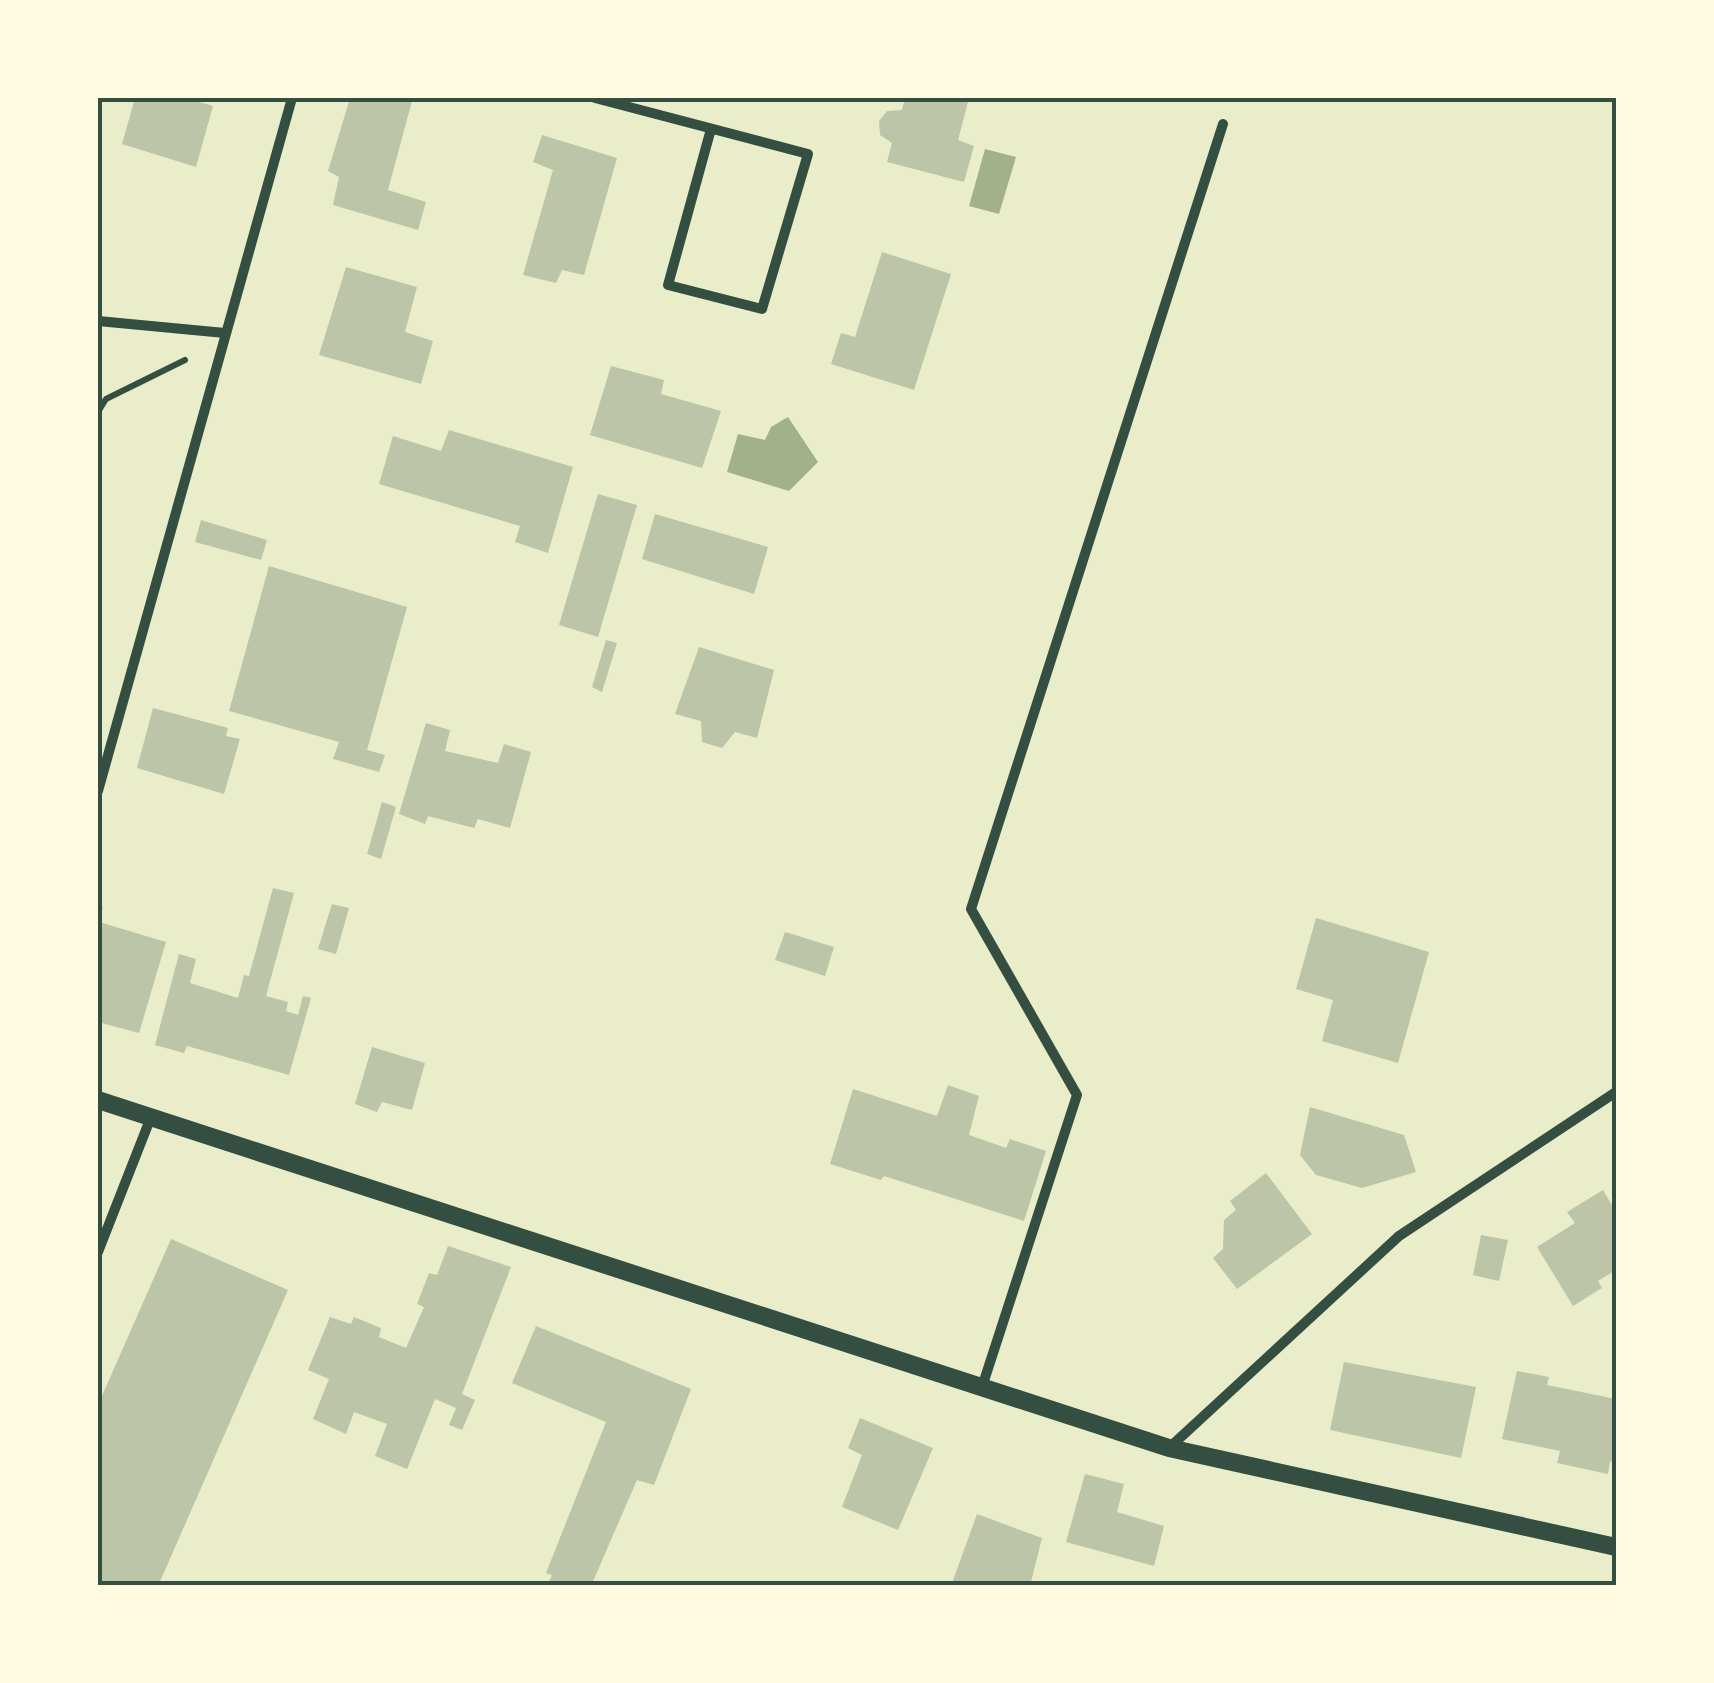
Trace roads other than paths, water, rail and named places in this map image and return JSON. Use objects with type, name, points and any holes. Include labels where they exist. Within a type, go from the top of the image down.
[{"type":"street","points":[[98,790],[292,98]]},
{"type":"street","points":[[595,98],[808,154],[762,309],[668,285],[711,129]]},
{"type":"street","points":[[982,1386],[1077,1095],[972,908],[1223,124]]},
{"type":"street","points":[[98,320],[224,338]]},
{"type":"street","points":[[1169,1448],[1399,1236],[1616,1092]]},
{"type":"street","points":[[98,1100],[1169,1448],[1616,1547]]},
{"type":"street","points":[[98,1252],[151,1116]]}]
